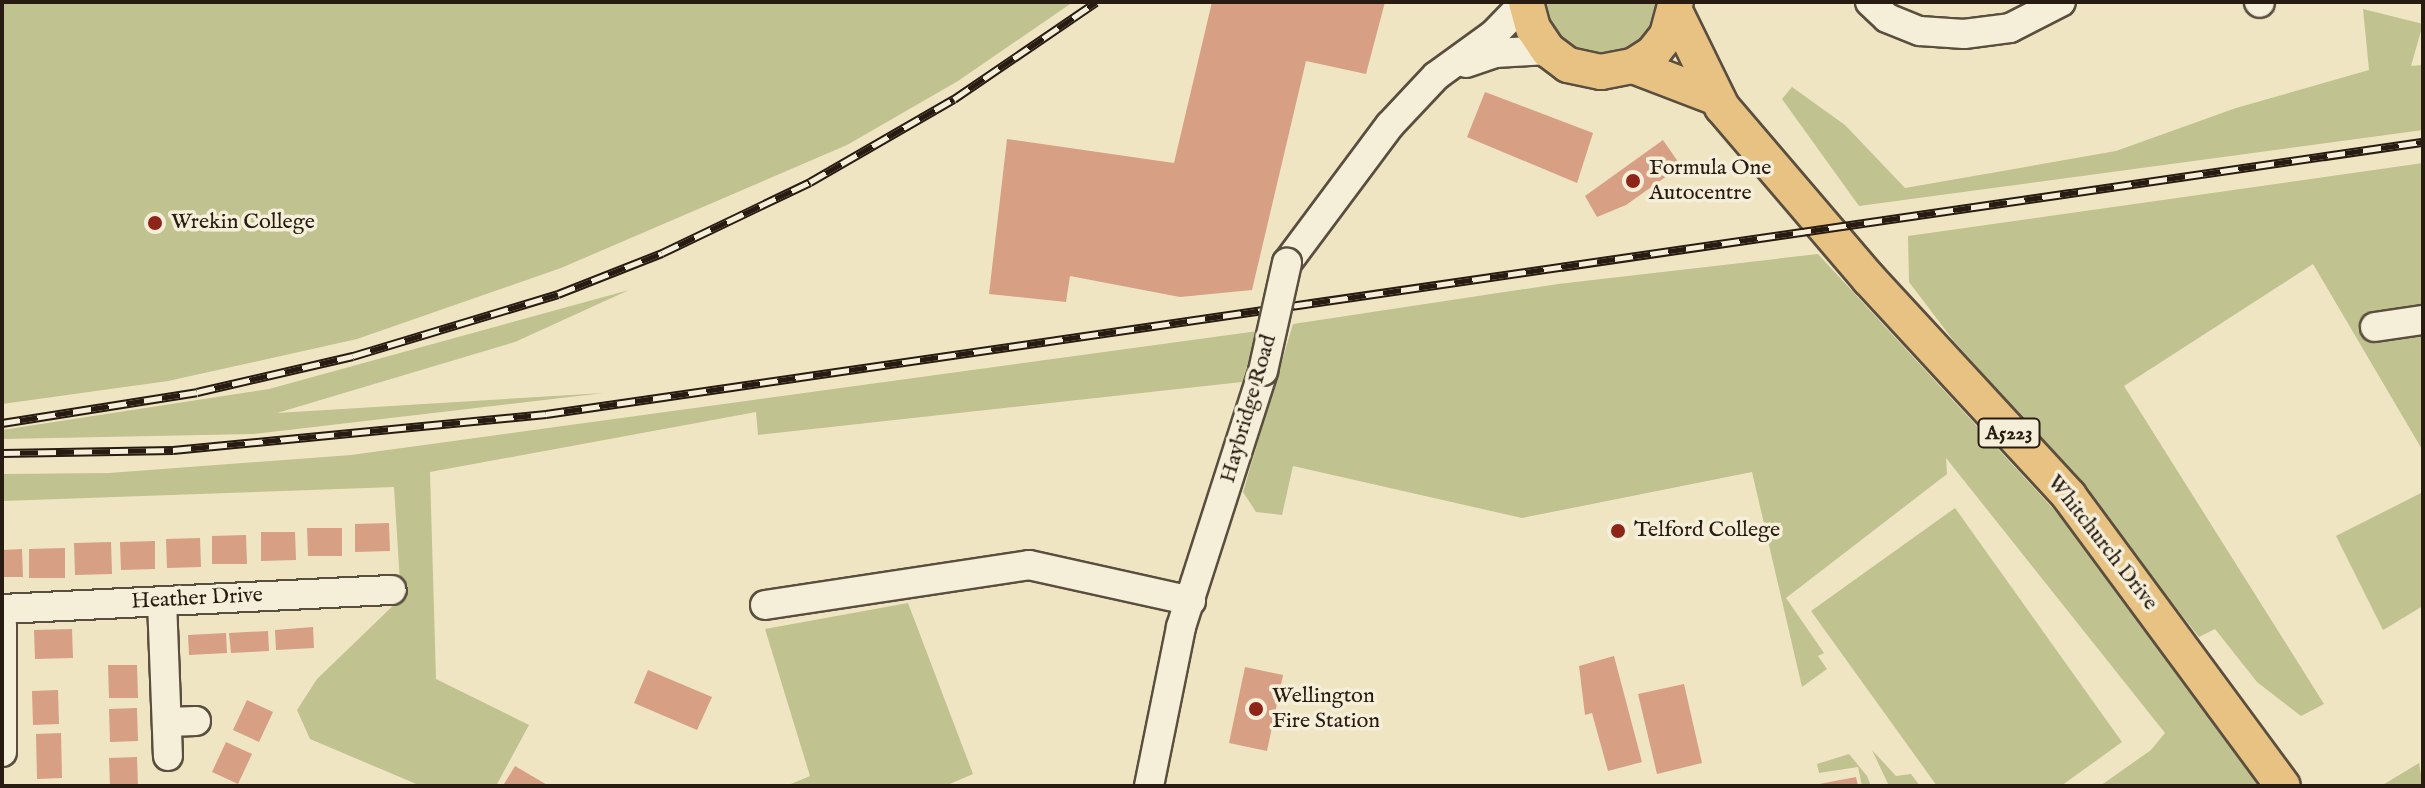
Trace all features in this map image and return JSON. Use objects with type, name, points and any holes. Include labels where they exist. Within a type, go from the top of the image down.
[{"type":"main road","points":[[1526,2],[1533,28],[1548,50],[1568,65],[1601,72],[1633,66],[1653,53],[1676,8]]},
{"type":"main road","name":"Whitchurch Drive","points":[[1676,8],[1714,97],[1869,279],[2069,496],[2283,786]]},
{"type":"main road","name":"Whitchurch Drive","points":[[1633,66],[1714,97]]},
{"type":"street","points":[[1436,76],[1494,34],[1526,2]]},
{"type":"street","points":[[1870,2],[1887,18],[1920,31],[1964,34],[2010,28],[2061,2]]},
{"type":"street","points":[[1436,76],[1495,53],[1548,50]]},
{"type":"street","name":"Haybridge Road","points":[[1149,786],[1190,603],[1263,371],[1287,263],[1365,156],[1436,76]]},
{"type":"street","points":[[2375,327],[2423,320]]},
{"type":"street","points":[[765,605],[1029,565],[1190,603]]},
{"type":"street","name":"Heather Drive","points":[[2,609],[392,590]]},
{"type":"street","points":[[162,601],[168,756]]},
{"type":"street","points":[[2,625],[2,752]]},
{"type":"street","points":[[167,722],[196,721]]},
{"type":"green space","points":[[2,2],[1073,2],[958,81],[847,145],[561,268],[357,339],[168,381],[2,404]]},
{"type":"green space","points":[[1540,2],[1663,2],[1645,38],[1608,56],[1567,46],[1551,31]]},
{"type":"green space","points":[[2363,9],[2423,24],[2411,66],[2423,65],[2423,130],[1859,206],[1782,99],[1792,87],[1845,125],[1905,188],[2116,151],[2236,108],[2369,70]]},
{"type":"green space","points":[[2423,163],[2423,451],[2313,264],[2124,386],[2324,704],[2301,716],[2257,682],[2215,629],[2199,637],[2055,455],[1953,340],[1909,282],[1908,236]]},
{"type":"green space","points":[[1818,254],[2083,541],[2269,786],[2100,786],[2151,750],[2165,733],[1946,458],[1947,474],[1786,598],[1824,653],[1818,656],[1827,669],[1802,687],[1752,472],[1522,518],[1293,466],[1282,515],[1256,512],[1243,492],[1293,324],[1558,284]]},
{"type":"green space","points":[[629,290],[515,342],[277,413],[604,393],[253,434],[2,439],[2,430],[269,389]]},
{"type":"green space","points":[[1258,331],[1242,382],[758,435],[756,412],[430,472],[436,679],[529,725],[496,786],[421,786],[310,739],[297,710],[317,679],[401,598],[394,487],[2,501],[2,474],[109,473],[351,455]]},
{"type":"green space","points":[[2423,492],[2423,606],[2383,630],[2336,536]]},
{"type":"green space","points":[[1955,508],[2122,742],[2061,786],[1937,786],[1811,611]]},
{"type":"green space","points":[[908,603],[973,774],[945,786],[786,786],[810,776],[765,629]]},
{"type":"green space","points":[[1872,750],[1896,776],[1911,774],[1920,786],[1889,786]]},
{"type":"green space","points":[[1849,754],[1867,776],[1871,786],[1862,786],[1858,767],[1819,773],[1817,764]]},
{"type":"green space","points":[[2419,763],[2423,786],[2381,786]]},
{"type":"building","points":[[1212,2],[1385,2],[1366,74],[1306,61],[1252,290],[1180,297],[1070,276],[1066,302],[989,294],[1007,139],[1174,163]]},
{"type":"building","points":[[1485,92],[1593,133],[1577,183],[1467,137]]},
{"type":"building","name":"Formula One Autocentre","points":[[1663,140],[1681,166],[1626,205],[1597,217],[1585,196]]},
{"type":"building","points":[[389,523],[390,551],[355,552],[355,524]]},
{"type":"building","points":[[307,528],[342,528],[342,556],[308,556]]},
{"type":"building","points":[[261,532],[295,532],[296,560],[261,561]]},
{"type":"building","points":[[246,535],[247,564],[212,564],[212,536]]},
{"type":"building","points":[[200,538],[201,567],[167,568],[166,539]]},
{"type":"building","points":[[155,541],[155,569],[121,570],[120,542]]},
{"type":"building","points":[[111,542],[112,574],[75,575],[74,543]]},
{"type":"building","points":[[65,548],[65,578],[29,578],[29,549]]},
{"type":"building","points":[[22,549],[23,577],[2,577],[2,550]]},
{"type":"building","points":[[313,627],[314,648],[276,650],[275,630]]},
{"type":"building","points":[[72,629],[73,658],[35,659],[34,630]]},
{"type":"building","points":[[268,631],[269,651],[231,653],[229,633]]},
{"type":"building","points":[[226,633],[227,653],[189,655],[188,635]]},
{"type":"building","points":[[1614,656],[1642,762],[1608,771],[1592,713],[1585,715],[1579,666]]},
{"type":"building","points":[[108,665],[137,665],[138,698],[109,698]]},
{"type":"building","name":"Wellington Fire Station","points":[[1245,667],[1283,675],[1267,751],[1229,743]]},
{"type":"building","points":[[648,670],[712,697],[697,730],[634,703]]},
{"type":"building","points":[[1684,684],[1702,763],[1657,774],[1638,694]]},
{"type":"building","points":[[58,690],[59,724],[33,725],[32,691]]},
{"type":"building","points":[[247,700],[273,712],[259,742],[233,730]]},
{"type":"building","points":[[137,708],[138,741],[110,742],[109,709]]},
{"type":"building","points":[[61,733],[62,778],[37,779],[36,734]]},
{"type":"building","points":[[226,742],[252,754],[238,784],[212,772]]},
{"type":"building","points":[[137,757],[138,786],[110,786],[109,758]]},
{"type":"building","points":[[515,766],[549,786],[504,784]]},
{"type":"building","points":[[1856,777],[1858,786],[1814,785]]},
{"type":"railway","points":[[2,423],[197,392],[353,356],[558,294],[662,253],[810,182],[954,99],[1096,2]]},
{"type":"railway","points":[[2,453],[173,450],[546,414],[2423,142]]},
{"type":"place","name":"Formula One Autocentre","points":[[1633,181]]},
{"type":"place","name":"Wrekin College","points":[[155,223]]},
{"type":"place","name":"Telford College","points":[[1618,531]]},
{"type":"place","name":"Wellington Fire Station","points":[[1256,709]]}]
